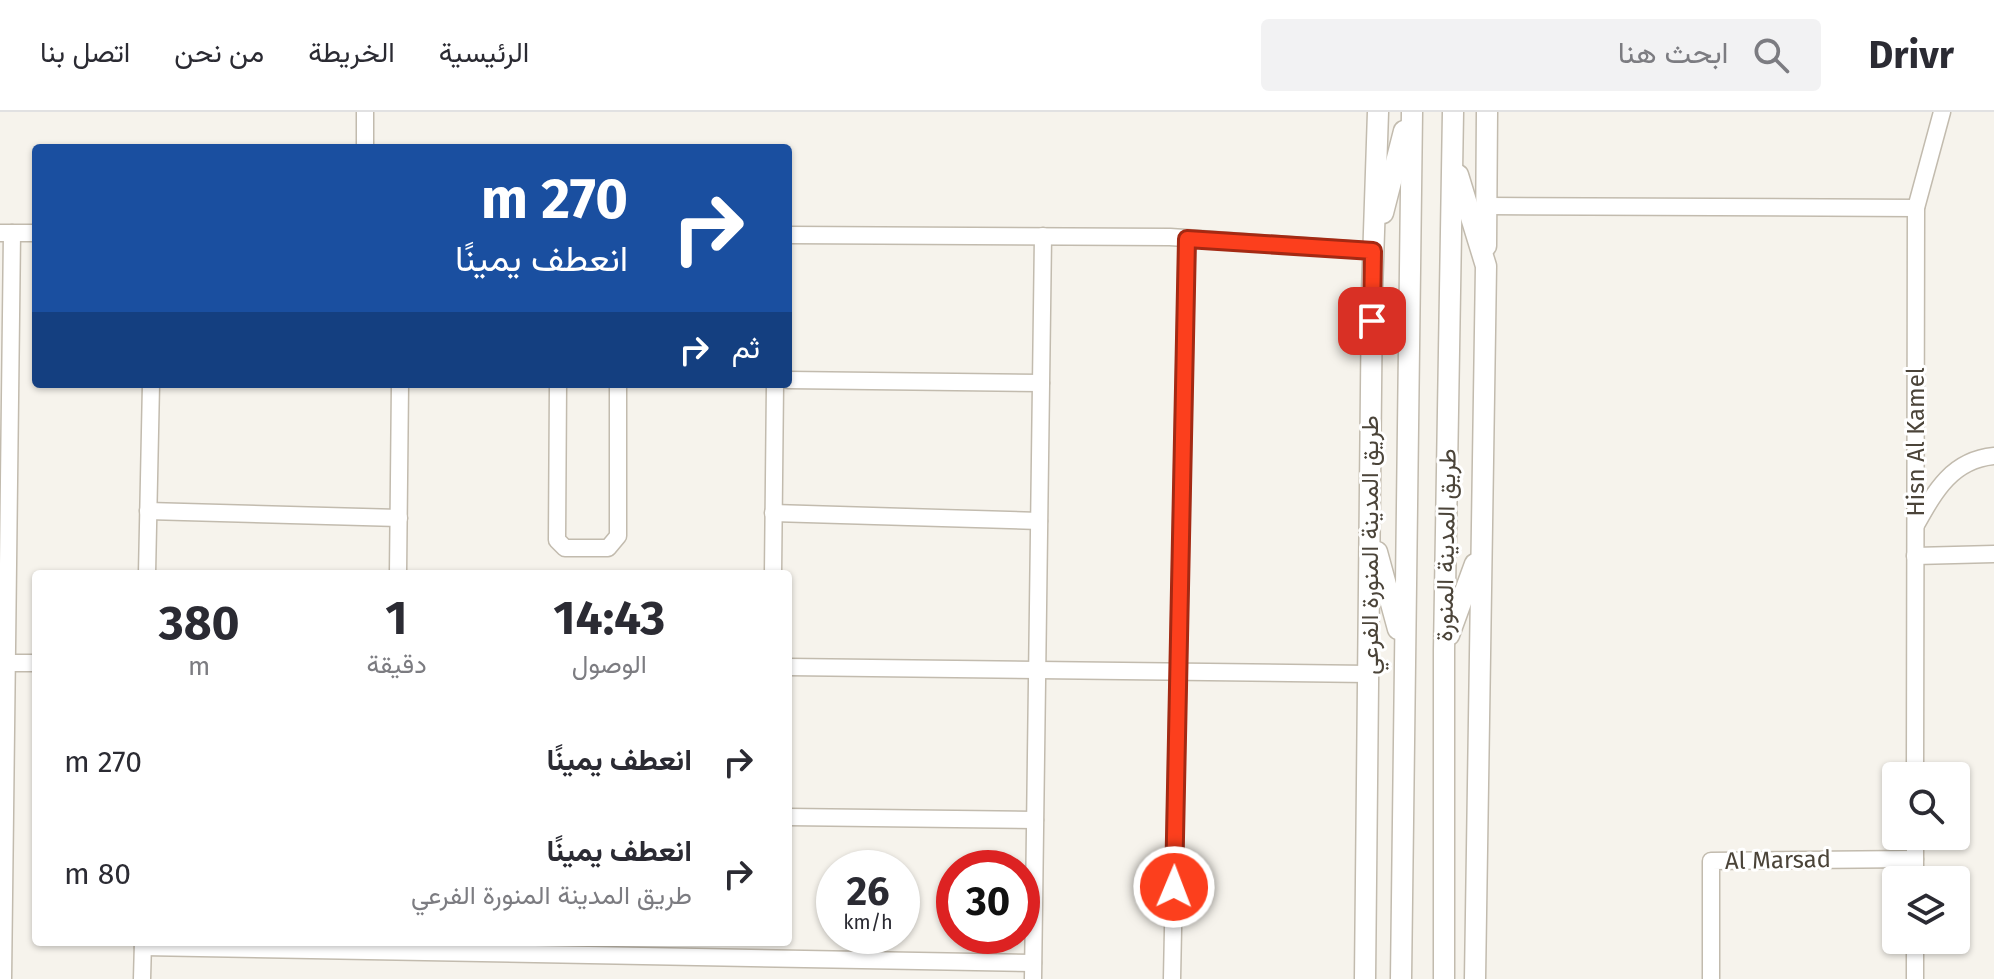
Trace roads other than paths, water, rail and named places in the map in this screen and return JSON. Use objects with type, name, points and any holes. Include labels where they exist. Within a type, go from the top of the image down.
[{"type":"street","points":[[365,112],[365,144]]},
{"type":"street","name":"طريق المدينة المنورة الفرعي","points":[[1365,979],[1373,251],[1378,112]]},
{"type":"street","points":[[792,235],[1187,239],[1373,251],[1411,112]]},
{"type":"street","name":"طريق المدينة المنورة","points":[[1398,974],[1411,112]]},
{"type":"street","name":"طريق المدينة المنورة","points":[[1444,979],[1444,650],[1453,112]]},
{"type":"street","points":[[1475,979],[1487,112]]},
{"type":"street","name":"Hisn Al Kamel","points":[[1915,762],[1916,208],[1942,112]]},
{"type":"street","points":[[1452,155],[1486,266]]},
{"type":"street","points":[[1488,206],[1916,208]]},
{"type":"street","points":[[3,979],[6,233],[32,233]]},
{"type":"street","points":[[310,946],[768,950],[1033,971],[1043,236]]},
{"type":"street","points":[[1172,979],[1187,239]]},
{"type":"street","points":[[792,380],[1041,383]]},
{"type":"street","points":[[147,570],[151,388]]},
{"type":"street","points":[[398,570],[400,388]]},
{"type":"street","points":[[558,388],[557,540],[565,548],[608,548],[618,536],[618,388]]},
{"type":"street","points":[[773,570],[775,388]]},
{"type":"street","points":[[1916,526],[1933,494],[1950,476],[1967,461],[1994,456]]},
{"type":"street","points":[[148,511],[399,518]]},
{"type":"street","points":[[773,513],[1039,521]]},
{"type":"street","points":[[1369,525],[1405,654]]},
{"type":"street","points":[[1444,650],[1481,548]]},
{"type":"street","points":[[1915,556],[1994,554]]},
{"type":"street","points":[[3,663],[32,663]]},
{"type":"street","points":[[792,667],[1369,674]]},
{"type":"street","points":[[792,817],[1035,820]]},
{"type":"street","points":[[1915,850],[1915,866]]},
{"type":"street","name":"Al Marsad","points":[[1711,979],[1711,861],[1915,859]]},
{"type":"street","points":[[142,979],[143,946]]},
{"type":"street","points":[[1915,954],[1915,979]]},
{"type":"street","points":[[1444,957],[1453,979]]}]
